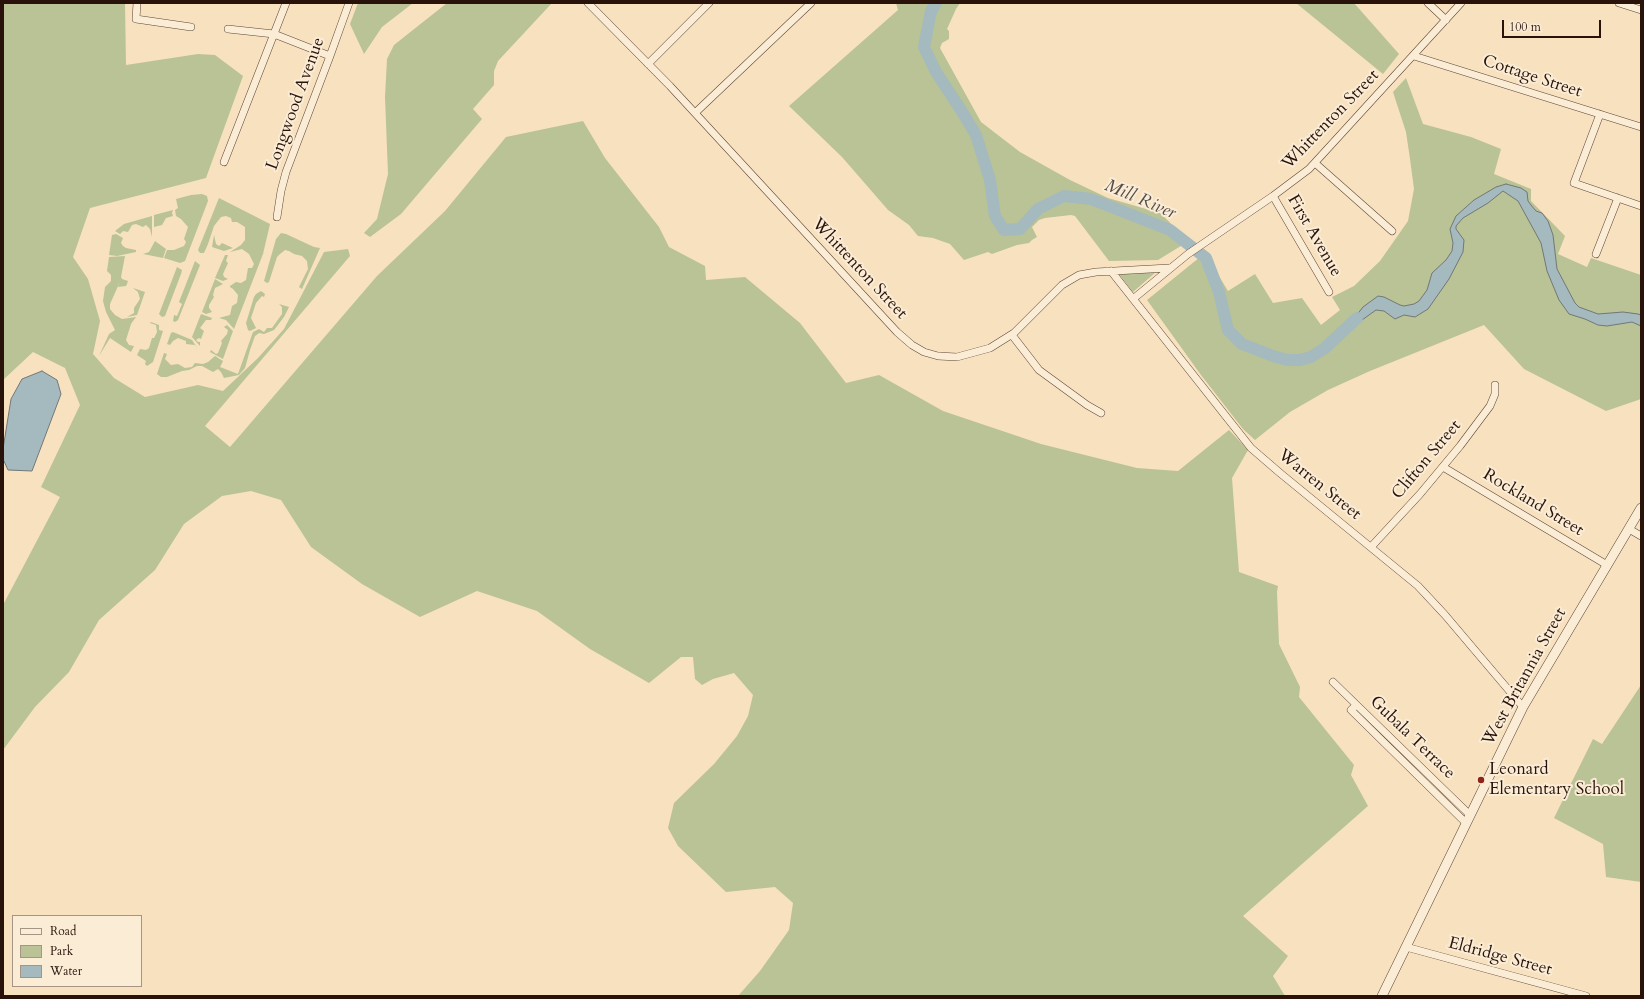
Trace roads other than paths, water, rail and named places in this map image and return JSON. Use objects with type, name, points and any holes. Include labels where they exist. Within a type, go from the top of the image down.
[{"type":"street","points":[[137,3],[136,19],[191,28]]},
{"type":"street","points":[[224,162],[286,3]]},
{"type":"street","name":"Longwood Avenue","points":[[277,217],[284,178],[349,3]]},
{"type":"street","name":"Whittenton Street","points":[[588,3],[695,113],[897,332],[912,345],[933,355],[958,357],[990,348],[1012,335],[1068,281],[1085,273],[1169,268]]},
{"type":"street","points":[[648,64],[709,3]]},
{"type":"street","points":[[695,113],[811,3]]},
{"type":"street","points":[[1428,3],[1446,20]]},
{"type":"street","name":"Whittenton Street","points":[[1133,299],[1188,254],[1303,174],[1315,163],[1414,56],[1461,3]]},
{"type":"street","points":[[1619,3],[1640,8]]},
{"type":"street","points":[[228,29],[274,34],[330,56]]},
{"type":"street","name":"Cottage Street","points":[[1414,56],[1641,127]]},
{"type":"street","points":[[1600,114],[1574,182],[1641,206]]},
{"type":"street","points":[[1315,163],[1392,232]]},
{"type":"street","name":"First Avenue","points":[[1273,196],[1329,292]]},
{"type":"street","points":[[1596,254],[1618,198]]},
{"type":"street","name":"Warren Street","points":[[1111,271],[1251,448],[1270,466],[1406,576],[1428,596],[1523,707]]},
{"type":"street","points":[[1012,335],[1039,370],[1087,405],[1102,413]]},
{"type":"street","name":"Clifton Street","points":[[1370,547],[1443,467],[1490,406],[1495,394],[1495,385]]},
{"type":"street","name":"Rockland Street","points":[[1443,467],[1608,565]]},
{"type":"street","name":"West Britannia Street","points":[[1382,996],[1523,707],[1641,508]]},
{"type":"street","points":[[1629,529],[1641,536]]},
{"type":"street","name":"Gubala Terrace","points":[[1333,682],[1468,819]]},
{"type":"street","name":"Gubala Terrace","points":[[1356,705],[1351,710],[1403,761],[1468,819]]},
{"type":"street","name":"Eldridge Street","points":[[1406,947],[1586,996]]},
{"type":"water","points":[[1506,184],[1521,188],[1527,192],[1528,201],[1536,211],[1542,213],[1548,221],[1553,235],[1557,269],[1575,303],[1579,307],[1598,314],[1623,312],[1641,315],[1641,326],[1632,322],[1607,326],[1598,325],[1569,314],[1559,300],[1547,271],[1541,243],[1518,201],[1503,191],[1488,203],[1463,218],[1456,226],[1456,229],[1464,240],[1463,252],[1449,279],[1428,309],[1415,317],[1404,315],[1395,319],[1384,311],[1376,310],[1341,335],[1363,307],[1378,296],[1384,297],[1404,306],[1414,304],[1419,301],[1427,290],[1432,273],[1446,260],[1452,251],[1453,243],[1450,229],[1456,216],[1474,200],[1496,187]]},
{"type":"water","points":[[42,371],[57,380],[61,394],[32,471],[8,470],[3,459],[3,449],[11,399],[22,379]]},
{"type":"waterway","name":"Mill River","points":[[936,3],[931,11],[924,47],[936,72],[976,135],[990,180],[995,216],[1004,230],[1020,229],[1038,209],[1064,196],[1091,199],[1170,230],[1206,258],[1219,292],[1228,330],[1242,344],[1287,360],[1300,360],[1311,357],[1325,348],[1357,318]]},
{"type":"place","name":"Leonard Elementary School","points":[[1481,780]]}]
